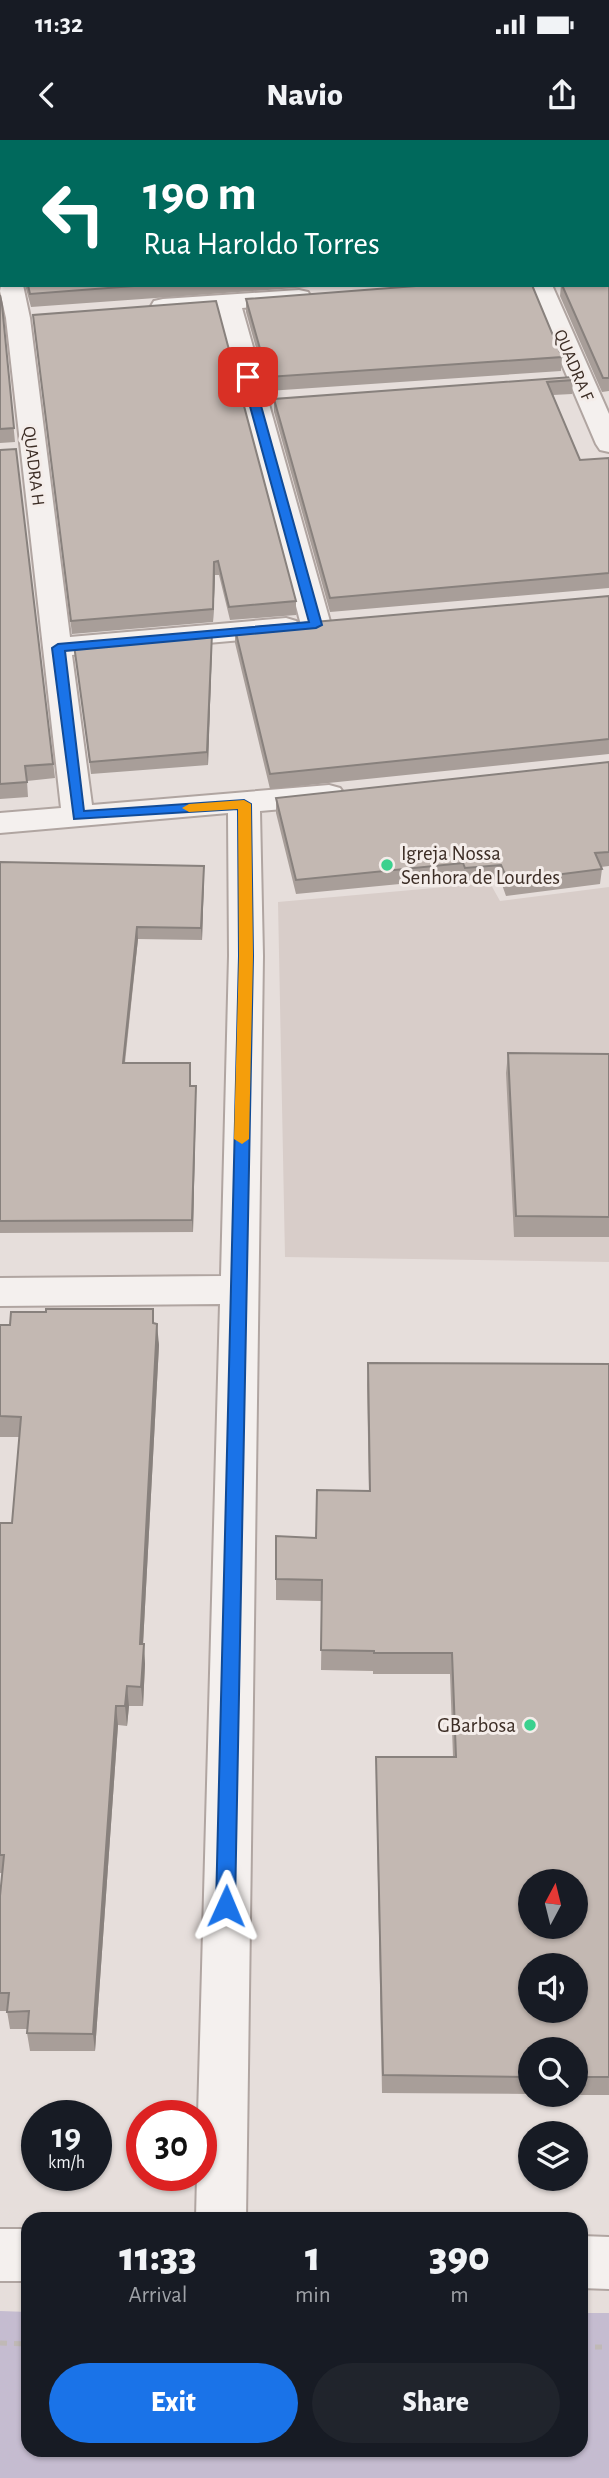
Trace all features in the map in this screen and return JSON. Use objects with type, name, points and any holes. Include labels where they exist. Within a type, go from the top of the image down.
[{"type":"street","name":"QUADRA H","points":[[11,287],[20,328],[21,452],[58,648],[78,816]]},
{"type":"street","name":"QUADRA F","points":[[549,287],[580,380],[609,444]]},
{"type":"street","points":[[136,309],[323,295]]},
{"type":"street","points":[[58,648],[329,624],[254,402],[228,301]]},
{"type":"street","points":[[552,382],[580,380]]},
{"type":"street","points":[[254,402],[281,401]]},
{"type":"street","points":[[0,823],[352,793]]},
{"type":"street","points":[[221,2212],[246,956],[244,804]]},
{"type":"street","points":[[0,1292],[238,1290]]},
{"type":"street","points":[[0,2255],[21,2255]]},
{"type":"street","points":[[588,2262],[609,2263]]},
{"type":"path","points":[[0,2343],[21,2344]]},
{"type":"path","points":[[588,2347],[609,2347]]},
{"type":"shaded area","points":[[490,883],[500,901],[609,887],[609,1262],[285,1257],[278,902]]},
{"type":"shaded area","points":[[0,2311],[21,2312],[21,2457],[588,2457],[588,2313],[609,2313],[609,2478],[0,2478]]},
{"type":"building","points":[[28,287],[121,287],[30,294]]},
{"type":"building","points":[[403,287],[533,287],[562,357],[268,377],[246,299]]},
{"type":"building","points":[[563,287],[609,287],[609,378],[603,378]]},
{"type":"building","points":[[0,295],[14,428],[0,429]]},
{"type":"building","points":[[216,301],[296,601],[229,607],[218,561],[214,562],[213,609],[71,621],[33,315]]},
{"type":"building","points":[[572,377],[573,380],[547,382],[580,460],[609,458],[609,573],[330,598],[274,399]]},
{"type":"building","points":[[16,449],[53,764],[25,766],[27,782],[0,784],[0,450]]},
{"type":"building","points":[[609,596],[609,739],[270,774],[235,629]]},
{"type":"building","points":[[212,633],[207,752],[90,762],[74,645]]},
{"type":"building","points":[[609,762],[609,852],[595,853],[602,869],[508,881],[501,865],[465,868],[463,863],[296,880],[276,798]]},
{"type":"building","points":[[0,862],[204,866],[201,928],[137,927],[123,1063],[190,1063],[190,1086],[196,1086],[192,1220],[0,1221]]},
{"type":"building","points":[[508,1053],[609,1054],[609,1217],[516,1216]]},
{"type":"building","points":[[46,1309],[153,1309],[153,1323],[157,1324],[140,1644],[144,1644],[141,1687],[127,1686],[125,1706],[116,1706],[93,2034],[27,2033],[29,2011],[7,2012],[9,1993],[0,1993],[0,1896],[4,1855],[0,1855],[0,1523],[12,1523],[21,1417],[0,1416],[0,1325],[10,1325],[11,1312],[46,1312]]},
{"type":"building","name":"GBarbosa","points":[[368,1363],[609,1364],[609,2077],[588,2077],[588,2037],[518,2037],[518,2077],[383,2075],[376,1757],[456,1757],[452,1653],[321,1650],[322,1580],[276,1579],[276,1536],[316,1538],[317,1490],[370,1491]]},
{"type":"slow traffic","points":[[189,808],[244,804],[246,956],[242,1139]]},
{"type":"place","name":"Igreja Nossa Senhora de Lourdes","points":[[387,865]]},
{"type":"place","name":"GBarbosa","points":[[530,1725]]},
{"type":"route","points":[[226,1906],[246,956],[244,804],[78,816],[58,648],[316,625],[248,377]]}]
